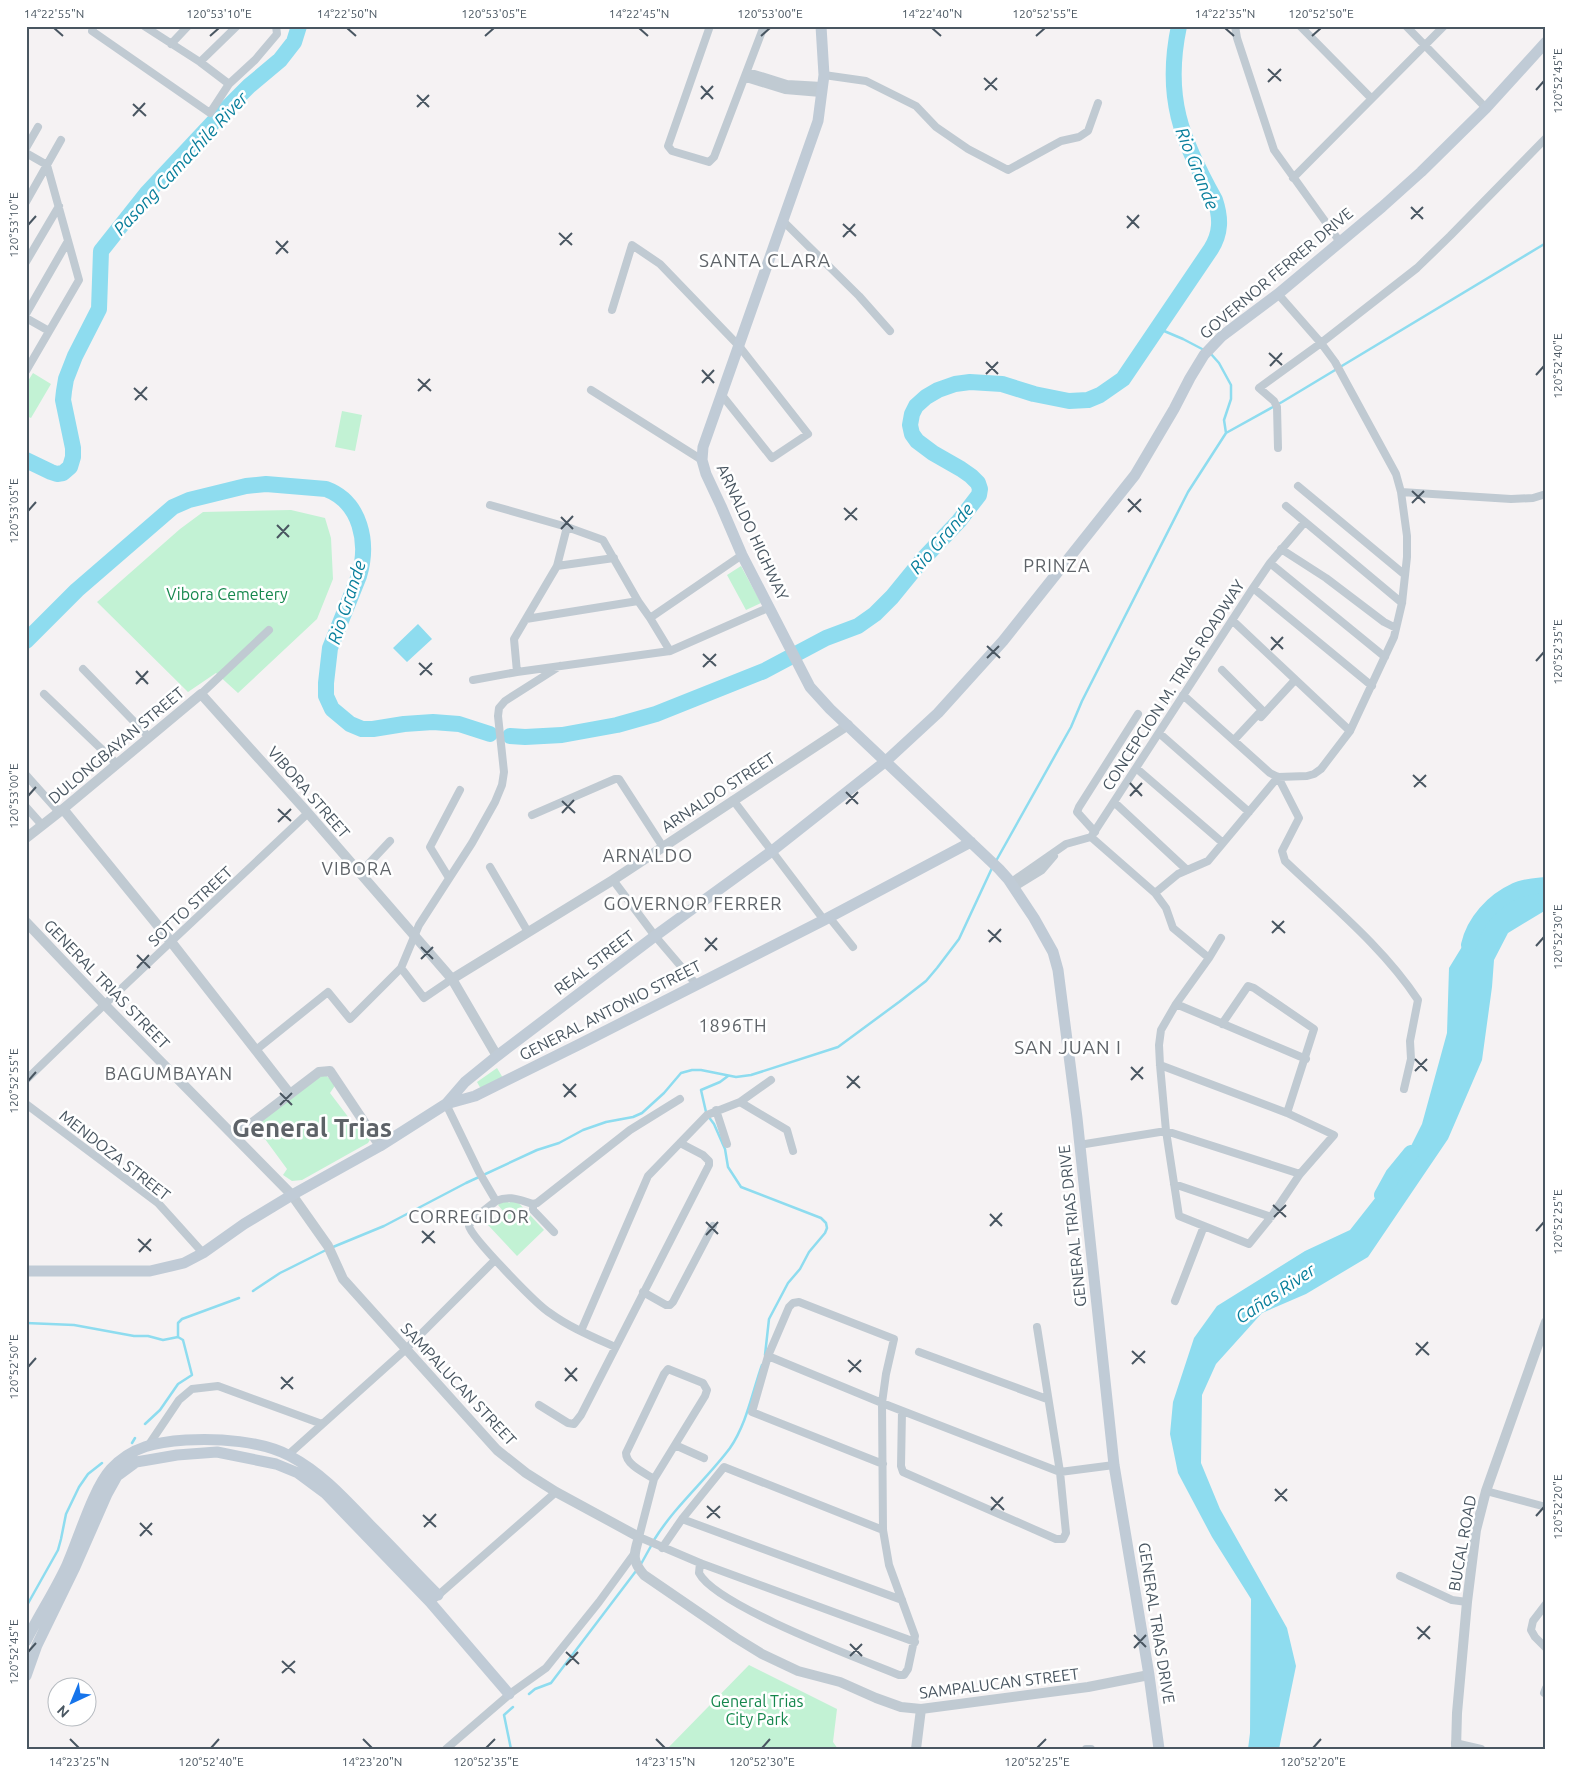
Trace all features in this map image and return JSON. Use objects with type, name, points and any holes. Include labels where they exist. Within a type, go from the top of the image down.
[{"type":"main road","name":"ARNALDO HIGHWAY","points":[[820,26],[822,85],[818,121],[721,394],[703,447],[702,460],[706,474],[722,506],[742,555],[810,686],[824,702],[886,761]]},
{"type":"main road","name":"GOVERNOR FERRER DRIVE","points":[[886,761],[938,714],[1003,641],[1110,508],[1135,475],[1204,355],[1222,336],[1278,294],[1421,172],[1486,108],[1546,42]]},
{"type":"main road","name":"GENERAL TRIAS DRIVE","points":[[886,761],[971,842],[1012,885],[1034,918],[1053,952],[1058,970],[1114,1465],[1149,1676],[1159,1749]]},
{"type":"main road","name":"REAL STREET","points":[[446,1104],[464,1082],[497,1056],[655,936],[772,851],[886,761]]},
{"type":"main road","name":"GENERAL ANTONIO STREET","points":[[26,1271],[150,1272],[184,1263],[203,1253],[244,1224],[380,1146],[446,1104],[475,1096],[827,918],[971,842]]},
{"type":"main road","points":[[26,1641],[67,1564],[98,1490],[110,1470],[124,1457],[138,1448],[172,1441],[199,1439],[232,1441],[288,1455],[309,1467],[332,1486],[434,1599],[509,1694]]},
{"type":"main road","points":[[26,1676],[37,1645],[76,1568],[107,1494],[117,1476],[136,1462],[177,1455],[217,1452],[276,1464],[298,1473],[325,1493],[434,1599]]},
{"type":"street","points":[[94,26],[92,31],[210,112],[229,84],[255,60],[277,34],[276,26]]},
{"type":"street","points":[[144,26],[200,62],[229,84]]},
{"type":"street","points":[[171,44],[188,26]]},
{"type":"street","points":[[200,62],[237,26]]},
{"type":"street","points":[[710,26],[668,146],[670,150],[705,162],[712,160],[747,75],[764,26]]},
{"type":"street","points":[[1235,26],[1237,38],[1274,150],[1292,178],[1340,242]]},
{"type":"street","points":[[1300,26],[1371,98]]},
{"type":"street","points":[[1406,26],[1486,108]]},
{"type":"street","points":[[1292,178],[1444,26]]},
{"type":"street","points":[[747,75],[786,87],[866,81],[916,106],[936,127],[968,148],[1008,170],[1061,141],[1079,137],[1088,131],[1098,103]]},
{"type":"street","points":[[26,148],[38,128]]},
{"type":"street","points":[[1278,448],[1275,404],[1259,388],[1321,343],[1417,268],[1546,138]]},
{"type":"street","points":[[26,202],[61,140]]},
{"type":"street","points":[[26,153],[47,165],[79,280],[26,371]]},
{"type":"street","points":[[26,262],[59,206]]},
{"type":"street","points":[[783,220],[859,296],[890,331]]},
{"type":"street","points":[[26,314],[68,241]]},
{"type":"street","points":[[612,310],[632,246],[660,264],[739,346],[808,434],[772,458],[721,394]]},
{"type":"street","points":[[1183,695],[1270,773],[1278,777],[1314,774],[1350,731],[1385,657],[1396,628],[1402,603],[1407,536],[1401,492],[1396,474],[1335,362],[1278,294]]},
{"type":"street","points":[[26,318],[49,331]]},
{"type":"street","points":[[591,390],[702,460]]},
{"type":"street","points":[[1298,486],[1405,575]]},
{"type":"street","points":[[1401,492],[1512,499],[1533,498],[1546,494]]},
{"type":"street","points":[[490,505],[603,540],[638,601],[670,650]]},
{"type":"street","points":[[1286,506],[1402,603]]},
{"type":"street","name":"CONCEPCION M. TRIAS ROADWAY","points":[[1093,834],[1253,588],[1270,563],[1304,523]]},
{"type":"street","points":[[517,672],[514,639],[557,566],[566,527]]},
{"type":"street","points":[[1281,550],[1326,578],[1384,622],[1396,628]]},
{"type":"street","points":[[650,618],[742,555]]},
{"type":"street","points":[[557,566],[614,558]]},
{"type":"street","points":[[1270,563],[1385,657]]},
{"type":"street","points":[[1253,588],[1372,686]]},
{"type":"street","points":[[526,619],[638,601]]},
{"type":"street","points":[[473,680],[670,650],[770,607]]},
{"type":"street","points":[[1232,620],[1350,731]]},
{"type":"street","points":[[201,694],[269,630]]},
{"type":"street","points":[[256,1050],[328,992],[350,1018],[401,968],[419,926],[490,812],[502,785],[504,772],[498,716],[499,708],[505,701],[560,666]]},
{"type":"street","points":[[83,669],[149,738]]},
{"type":"street","points":[[1222,670],[1262,710],[1235,741]]},
{"type":"street","points":[[1235,741],[1295,680]]},
{"type":"street","points":[[44,694],[117,764]]},
{"type":"street","name":"DULONGBAYAN STREET","points":[[26,838],[201,694]]},
{"type":"street","name":"VIBORA STREET","points":[[201,694],[308,813],[452,980],[497,1056]]},
{"type":"street","points":[[1138,714],[1079,807],[1078,812],[1093,834],[1155,893],[1166,908],[1173,928],[1209,958]]},
{"type":"street","name":"ARNALDO STREET","points":[[452,980],[613,880],[848,725]]},
{"type":"street","points":[[1159,733],[1249,812]]},
{"type":"street","points":[[1136,768],[1223,843]]},
{"type":"street","points":[[26,775],[61,810],[172,942],[290,1094]]},
{"type":"street","points":[[1155,893],[1178,874],[1208,861],[1278,777]]},
{"type":"street","points":[[1278,777],[1299,818],[1282,851],[1285,861],[1389,960],[1418,1000],[1410,1040],[1411,1059],[1404,1089]]},
{"type":"street","points":[[532,815],[615,779],[619,779],[663,847]]},
{"type":"street","points":[[450,878],[430,847],[460,790]]},
{"type":"street","points":[[733,800],[772,851],[853,947]]},
{"type":"street","points":[[1114,802],[1187,870]]},
{"type":"street","points":[[26,807],[42,825]]},
{"type":"street","name":"SOTTO STREET","points":[[26,1080],[104,1004],[308,813]]},
{"type":"street","points":[[1012,885],[1042,870],[1058,850],[1066,844],[1093,834]]},
{"type":"street","points":[[360,873],[390,842]]},
{"type":"street","points":[[490,868],[528,932]]},
{"type":"street","points":[[613,880],[655,936],[696,984]]},
{"type":"street","name":"GENERAL TRIAS STREET","points":[[26,922],[292,1195]]},
{"type":"street","points":[[1160,1065],[1287,1113],[1334,1135],[1300,1174],[1271,1217],[1249,1244],[1179,1216],[1166,1131],[1160,1065],[1162,1030],[1176,1004],[1221,938]]},
{"type":"street","points":[[401,968],[424,998],[452,980]]},
{"type":"street","points":[[1222,1024],[1248,986],[1254,988],[1314,1029],[1306,1059],[1287,1113]]},
{"type":"street","points":[[1176,1004],[1306,1059]]},
{"type":"street","points":[[235,1136],[319,1072],[330,1071],[380,1146]]},
{"type":"street","points":[[581,1331],[645,1181],[703,1119],[716,1110],[740,1102],[771,1080]]},
{"type":"street","points":[[533,1204],[630,1130],[680,1099]]},
{"type":"street","points":[[740,1102],[787,1130],[792,1150]]},
{"type":"street","name":"MENDOZA STREET","points":[[26,1104],[158,1203],[203,1253]]},
{"type":"street","points":[[446,1104],[484,1182],[496,1202]]},
{"type":"street","points":[[716,1110],[727,1144]]},
{"type":"street","points":[[1079,1145],[1166,1131],[1300,1174]]},
{"type":"street","points":[[539,1404],[568,1423],[574,1424],[581,1415],[614,1347],[709,1165],[709,1161],[704,1155],[680,1143]]},
{"type":"street","points":[[1174,1184],[1271,1217]]},
{"type":"street","name":"SAMPALUCAN STREET","points":[[292,1195],[328,1246],[343,1279],[497,1450],[526,1473],[556,1492],[639,1537]]},
{"type":"street","points":[[533,1204],[512,1197],[504,1198],[472,1220],[469,1226],[472,1233],[495,1260],[549,1313],[614,1347]]},
{"type":"street","points":[[533,1204],[534,1210],[554,1232]]},
{"type":"street","points":[[643,1292],[666,1305],[674,1302],[713,1226]]},
{"type":"street","points":[[1175,1301],[1204,1226]]},
{"type":"street","points":[[288,1455],[405,1350],[495,1260]]},
{"type":"street","points":[[700,1563],[699,1573],[706,1583],[760,1617],[899,1675],[904,1674],[908,1669],[915,1642],[915,1632],[889,1565],[883,1530],[883,1464],[882,1403],[894,1339],[799,1302],[793,1303],[789,1307],[768,1356],[752,1412],[883,1464]]},
{"type":"street","name":"BUCAL ROAD","points":[[1456,1746],[1467,1602],[1476,1530],[1486,1490],[1546,1322]]},
{"type":"street","points":[[902,1411],[901,1466],[903,1472],[1060,1540],[1063,1539],[1066,1533],[1060,1472],[1037,1327]]},
{"type":"street","points":[[919,1352],[1047,1399]]},
{"type":"street","points":[[768,1356],[902,1411],[1060,1472],[1114,1465]]},
{"type":"street","points":[[446,1749],[509,1694],[546,1668],[600,1602],[634,1554],[654,1479],[707,1390],[703,1383],[668,1369],[625,1456],[628,1461],[654,1479]]},
{"type":"street","points":[[148,1446],[179,1400],[192,1389],[218,1386],[322,1424]]},
{"type":"street","points":[[675,1445],[704,1458]]},
{"type":"street","points":[[662,1548],[682,1519],[724,1467],[883,1530]]},
{"type":"street","points":[[1486,1490],[1546,1508]]},
{"type":"street","points":[[434,1599],[556,1492]]},
{"type":"street","points":[[682,1519],[902,1600]]},
{"type":"street","points":[[639,1537],[700,1563],[915,1642]]},
{"type":"street","name":"SAMPALUCAN STREET","points":[[634,1554],[638,1567],[653,1582],[762,1654],[798,1671],[840,1682],[901,1707],[921,1708],[1088,1687],[1149,1676]]},
{"type":"street","points":[[1400,1576],[1452,1600],[1467,1602]]},
{"type":"street","points":[[1546,1604],[1533,1621],[1531,1630],[1535,1638],[1546,1648]]},
{"type":"street","points":[[1546,1688],[1546,1694]]},
{"type":"street","points":[[916,1749],[921,1708]]},
{"type":"street","points":[[1456,1746],[1481,1749]]},
{"type":"street","points":[[1086,1749],[1091,1749]]},
{"type":"green space","points":[[33,373],[51,384],[31,418],[26,416],[26,384]]},
{"type":"green space","points":[[342,411],[362,415],[355,451],[335,447]]},
{"type":"green space","name":"Vibora Cemetery","points":[[291,510],[325,518],[331,538],[333,579],[317,619],[238,693],[216,673],[188,692],[97,602],[180,529],[203,512]]},
{"type":"green space","points":[[741,566],[761,603],[746,610],[727,575]]},
{"type":"green space","points":[[497,1068],[503,1078],[481,1089],[477,1082]]},
{"type":"green space","points":[[324,1074],[336,1084],[330,1093],[352,1122],[362,1120],[371,1138],[368,1143],[302,1180],[292,1181],[283,1175],[287,1169],[265,1139],[253,1137],[254,1123]]},
{"type":"green space","points":[[505,1198],[509,1203],[514,1198],[544,1230],[517,1256],[488,1225],[503,1211],[498,1205]]},
{"type":"green space","name":"General Trias City Park","points":[[749,1665],[837,1709],[833,1742],[838,1749],[667,1749]]},
{"type":"water","points":[[418,624],[432,639],[407,662],[393,648]]},
{"type":"water","points":[[1546,881],[1546,910],[1508,933],[1494,960],[1482,1060],[1448,1139],[1368,1257],[1306,1294],[1262,1313],[1216,1364],[1202,1395],[1201,1463],[1220,1509],[1287,1628],[1296,1666],[1279,1749],[1248,1749],[1250,1733],[1251,1599],[1212,1537],[1178,1473],[1170,1434],[1173,1402],[1194,1338],[1217,1306],[1305,1251],[1350,1230],[1402,1164],[1422,1124],[1447,1033],[1449,968],[1471,932],[1489,912],[1512,895],[1538,886]]},
{"type":"waterway","name":"Pasong Camachile River","points":[[26,460],[57,474],[63,473],[70,467],[73,448],[63,400],[64,391],[66,379],[75,356],[99,309],[101,251],[147,193],[221,114],[249,86],[280,60],[294,42],[299,26]]},
{"type":"waterway","name":"Rio Grande","points":[[510,736],[562,735],[617,725],[656,714],[764,671],[826,638],[858,626],[875,614],[959,521],[979,495],[978,483],[971,476],[933,453],[917,441],[912,434],[910,425],[916,406],[938,390],[955,384],[970,382],[1002,384],[1034,394],[1069,401],[1088,400],[1100,395],[1123,379],[1211,249],[1217,237],[1219,225],[1215,200],[1193,157],[1179,117],[1174,75],[1179,26]]},
{"type":"waterway","points":[[996,861],[1071,727],[1082,701],[1188,492],[1226,433],[1282,402],[1546,243]]},
{"type":"waterway","points":[[1157,328],[1204,350]]},
{"type":"waterway","points":[[1211,354],[1219,363],[1231,385],[1231,399],[1224,420],[1226,433]]},
{"type":"waterway","name":"Rio Grande","points":[[26,641],[77,590],[173,507],[189,500],[246,486],[266,484],[326,489],[338,495],[347,503],[354,514],[359,525],[363,550],[359,576],[330,648],[326,696],[332,709],[350,724],[362,729],[433,722],[459,724],[490,734]]},
{"type":"waterway","points":[[333,1247],[384,1226],[466,1183],[537,1150],[559,1143],[583,1130],[642,1113],[664,1093],[681,1073],[701,1070],[736,1077],[751,1075],[838,1047],[926,981],[959,939],[992,868]]},
{"type":"waterway","name":"Cañas River","points":[[1469,945],[1480,920],[1499,900],[1519,889],[1546,885]]},
{"type":"waterway","points":[[706,1112],[701,1090],[720,1082],[728,1076]]},
{"type":"waterway","points":[[708,1116],[714,1124],[725,1149],[728,1167],[741,1187],[821,1218],[826,1223],[825,1233],[809,1252],[800,1269],[788,1283],[769,1319],[765,1355]]},
{"type":"waterway","name":"Cañas River","points":[[1382,1195],[1393,1175],[1411,1153]]},
{"type":"waterway","points":[[253,1291],[280,1273],[328,1249]]},
{"type":"waterway","points":[[178,1337],[178,1323],[182,1319],[239,1298]]},
{"type":"waterway","points":[[26,1323],[74,1325],[163,1340],[178,1337],[183,1340],[192,1375],[178,1384],[160,1410],[145,1424]]},
{"type":"waterway","points":[[654,1540],[671,1516],[730,1448],[745,1418],[762,1365]]},
{"type":"waterway","points":[[132,1443],[135,1438]]},
{"type":"waterway","points":[[26,1607],[58,1550],[66,1514],[79,1487],[88,1474],[102,1463]]},
{"type":"waterway","points":[[641,1564],[651,1546]]},
{"type":"waterway","points":[[529,1694],[535,1689],[551,1683],[636,1571]]},
{"type":"waterway","points":[[511,1749],[504,1715],[513,1707]]},
{"type":"district","name":"SANTA CLARA","points":[[765,260]]},
{"type":"district","name":"PRINZA","points":[[1057,565]]},
{"type":"district","name":"ARNALDO","points":[[648,855]]},
{"type":"district","name":"VIBORA","points":[[357,868]]},
{"type":"district","name":"GOVERNOR FERRER","points":[[693,903]]},
{"type":"district","name":"1896TH","points":[[733,1025]]},
{"type":"district","name":"SAN JUAN I","points":[[1068,1047]]},
{"type":"district","name":"BAGUMBAYAN","points":[[169,1073]]},
{"type":"district","name":"General Trias","points":[[312,1127]]},
{"type":"district","name":"CORREGIDOR","points":[[469,1216]]}]
